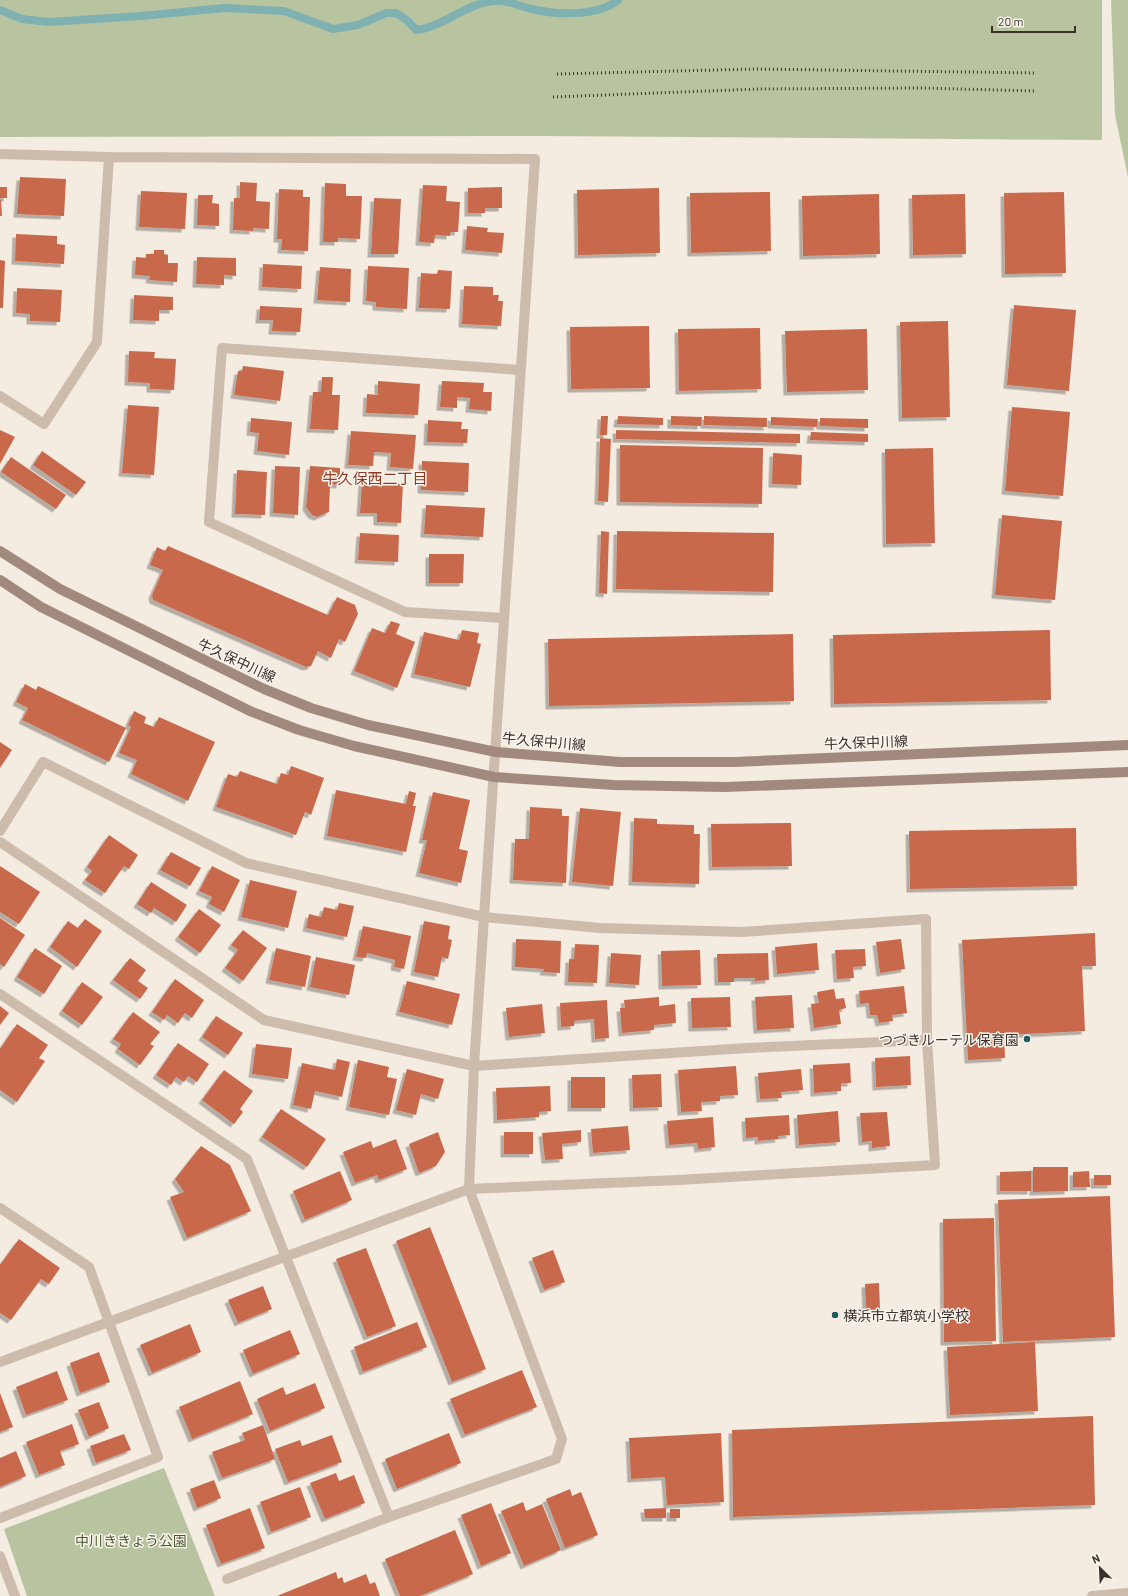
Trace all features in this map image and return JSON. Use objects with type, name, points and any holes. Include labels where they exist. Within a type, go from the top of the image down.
[{"type":"street","points":[[0,154],[109,157],[534,159],[496,752],[474,1066],[469,1189],[562,1438],[556,1459],[389,1517],[227,1579]]},
{"type":"street","points":[[0,396],[44,424],[97,342],[109,157]]},
{"type":"street","points":[[504,618],[405,612],[209,522],[222,348],[520,370]]},
{"type":"street","name":"牛久保中川線","points":[[0,551],[60,590],[264,689],[311,708],[368,725],[496,752],[620,762],[735,762],[1128,745]]},
{"type":"street","points":[[0,580],[41,607],[257,714],[298,730],[354,746],[494,777],[614,785],[725,787],[1128,772]]},
{"type":"street","points":[[0,831],[43,762],[246,862],[484,917],[600,928],[742,932],[926,919],[927,1040],[935,1165],[700,1179],[469,1189],[0,1362]]},
{"type":"street","points":[[0,842],[264,1020],[474,1066],[747,1048],[927,1040]]},
{"type":"street","points":[[0,994],[247,1159],[389,1517]]},
{"type":"street","points":[[0,1208],[88,1267],[158,1457],[0,1518]]},
{"type":"street","points":[[0,1556],[15,1596]]},
{"type":"street","points":[[1092,1596],[1128,1593]]},
{"type":"green space","points":[[0,0],[1102,0],[1102,140],[540,136],[0,137]]},
{"type":"green space","points":[[1111,0],[1128,0],[1128,177],[1115,115]]},
{"type":"green space","name":"中川ききょう公園","points":[[164,1468],[215,1596],[27,1596],[4,1529]]},
{"type":"building","points":[[20,177],[66,179],[64,216],[17,214]]},
{"type":"building","points":[[240,182],[257,183],[256,201],[270,202],[269,229],[253,228],[253,231],[233,230],[234,198],[240,198]]},
{"type":"building","points":[[325,183],[346,184],[346,196],[362,196],[360,239],[338,238],[338,242],[323,242]]},
{"type":"building","points":[[423,185],[447,186],[446,201],[460,202],[458,232],[450,232],[450,236],[435,235],[434,243],[419,242]]},
{"type":"building","points":[[0,187],[7,187],[7,198],[0,198]]},
{"type":"building","points":[[502,187],[502,208],[485,208],[485,213],[468,213],[468,188]]},
{"type":"building","points":[[659,188],[660,253],[578,255],[577,190]]},
{"type":"building","points":[[279,189],[303,190],[303,197],[310,197],[308,251],[281,250],[282,239],[277,239]]},
{"type":"building","points":[[141,191],[187,193],[185,229],[139,227]]},
{"type":"building","points":[[770,192],[771,251],[691,253],[690,193]]},
{"type":"building","points":[[1064,192],[1066,273],[1005,274],[1004,193]]},
{"type":"building","points":[[879,194],[880,254],[803,256],[802,196]]},
{"type":"building","points":[[965,194],[966,254],[913,255],[912,195]]},
{"type":"building","points":[[198,195],[213,195],[212,203],[219,204],[219,226],[197,225]]},
{"type":"building","points":[[374,198],[401,199],[398,254],[371,254]]},
{"type":"building","points":[[1,200],[2,216],[0,216]]},
{"type":"building","points":[[467,226],[488,228],[487,232],[504,233],[502,253],[465,250]]},
{"type":"building","points":[[16,234],[57,236],[57,244],[65,245],[64,264],[15,261]]},
{"type":"building","points":[[154,250],[164,250],[164,254],[168,255],[168,263],[178,263],[177,282],[149,280],[150,276],[135,275],[136,257],[146,258],[146,254],[154,254]]},
{"type":"building","points":[[197,257],[236,258],[236,276],[224,275],[224,285],[196,284]]},
{"type":"building","points":[[0,260],[5,261],[3,308],[0,308]]},
{"type":"building","points":[[263,264],[302,266],[301,289],[262,287]]},
{"type":"building","points":[[368,266],[409,268],[407,309],[376,307],[376,302],[366,301]]},
{"type":"building","points":[[320,267],[351,269],[350,302],[317,300]]},
{"type":"building","points":[[438,270],[452,271],[450,309],[419,308],[421,273],[437,274]]},
{"type":"building","points":[[464,286],[493,287],[493,295],[499,295],[498,301],[503,301],[501,326],[462,324]]},
{"type":"building","points":[[17,288],[62,290],[60,322],[30,321],[30,314],[16,313]]},
{"type":"building","points":[[134,295],[173,297],[173,310],[159,310],[159,321],[133,320]]},
{"type":"building","points":[[1014,305],[1076,310],[1069,391],[1007,385]]},
{"type":"building","points":[[260,306],[302,308],[300,332],[272,331],[273,320],[259,320]]},
{"type":"building","points":[[948,321],[950,417],[902,418],[900,322]]},
{"type":"building","points":[[649,326],[650,388],[571,389],[570,327]]},
{"type":"building","points":[[760,328],[761,389],[679,391],[678,329]]},
{"type":"building","points":[[867,329],[868,390],[787,392],[785,331]]},
{"type":"building","points":[[129,351],[155,352],[154,358],[176,359],[174,390],[150,389],[150,383],[128,382]]},
{"type":"building","points":[[243,366],[284,371],[280,401],[234,395],[238,371],[242,371]]},
{"type":"building","points":[[322,377],[333,377],[332,395],[340,395],[338,430],[310,429],[313,392],[321,392]]},
{"type":"building","points":[[378,381],[420,384],[418,415],[366,413],[367,394],[378,395]]},
{"type":"building","points":[[442,381],[484,383],[483,392],[492,392],[491,411],[469,409],[470,398],[457,397],[457,408],[440,407]]},
{"type":"building","points":[[128,405],[159,407],[154,475],[122,473]]},
{"type":"building","points":[[1012,407],[1070,412],[1063,496],[1005,491]]},
{"type":"building","points":[[601,416],[608,416],[607,435],[600,435]]},
{"type":"building","points":[[618,416],[663,418],[663,425],[617,424]]},
{"type":"building","points":[[671,416],[702,417],[701,426],[671,425]]},
{"type":"building","points":[[704,416],[767,418],[767,427],[704,425]]},
{"type":"building","points":[[771,417],[818,419],[817,427],[771,425]]},
{"type":"building","points":[[251,418],[292,422],[289,455],[257,451],[259,433],[250,432]]},
{"type":"building","points":[[820,418],[868,419],[868,428],[820,426]]},
{"type":"building","points":[[428,420],[462,422],[461,429],[468,429],[467,443],[427,442]]},
{"type":"building","points":[[0,430],[15,437],[0,464]]},
{"type":"building","points":[[616,430],[800,434],[800,443],[616,439]]},
{"type":"building","points":[[351,431],[416,435],[413,469],[390,467],[391,453],[374,452],[373,466],[348,465]]},
{"type":"building","points":[[811,432],[868,434],[868,442],[810,440]]},
{"type":"building","points":[[600,438],[611,439],[608,502],[598,501]]},
{"type":"building","points":[[620,445],[763,448],[762,504],[620,502]]},
{"type":"building","points":[[933,448],[935,543],[886,544],[885,449]]},
{"type":"building","points":[[42,451],[86,482],[76,495],[33,465]]},
{"type":"building","points":[[773,453],[802,455],[801,485],[772,484]]},
{"type":"building","points":[[11,457],[66,495],[56,509],[1,472]]},
{"type":"building","points":[[422,461],[469,463],[468,492],[421,490]]},
{"type":"building","points":[[275,466],[300,467],[298,515],[273,513]]},
{"type":"building","points":[[310,466],[340,468],[340,485],[330,484],[329,512],[317,517],[312,515],[306,507]]},
{"type":"building","points":[[237,470],[267,472],[265,515],[235,514]]},
{"type":"building","points":[[362,482],[403,484],[401,523],[377,522],[377,513],[360,513]]},
{"type":"building","points":[[426,505],[485,508],[483,537],[424,534]]},
{"type":"building","points":[[1002,515],[1062,521],[1055,600],[995,595]]},
{"type":"building","points":[[601,531],[609,532],[607,594],[599,593]]},
{"type":"building","points":[[617,531],[774,533],[773,592],[616,589]]},
{"type":"building","points":[[360,533],[399,535],[398,562],[358,560]]},
{"type":"building","points":[[168,546],[328,615],[337,597],[355,605],[358,614],[345,642],[339,639],[331,658],[318,651],[311,666],[306,667],[153,600],[152,595],[163,570],[150,565],[157,547],[165,551]]},
{"type":"building","points":[[429,554],[464,554],[463,583],[429,583]]},
{"type":"building","points":[[391,621],[400,624],[396,634],[415,642],[397,688],[354,671],[372,628],[385,633]]},
{"type":"building","points":[[462,630],[479,633],[477,643],[481,644],[470,687],[414,674],[424,632],[459,640]]},
{"type":"building","points":[[1050,630],[1051,700],[834,704],[833,635]]},
{"type":"building","points":[[793,634],[794,701],[549,706],[548,639]]},
{"type":"building","points":[[25,684],[36,690],[38,686],[126,728],[109,762],[22,720],[28,708],[16,702]]},
{"type":"building","points":[[134,711],[146,717],[144,723],[154,727],[159,717],[215,742],[188,801],[131,774],[137,760],[119,753],[131,727],[128,725]]},
{"type":"building","points":[[0,742],[12,750],[0,768]]},
{"type":"building","points":[[291,766],[324,778],[311,815],[305,812],[296,835],[216,807],[228,774],[237,777],[240,771],[277,784],[281,773],[288,775]]},
{"type":"building","points":[[336,790],[406,804],[409,791],[416,793],[413,806],[416,806],[406,852],[327,836]]},
{"type":"building","points":[[433,792],[470,800],[459,849],[468,851],[461,883],[419,873],[427,840],[422,840]]},
{"type":"building","points":[[530,807],[562,809],[562,816],[569,816],[566,883],[513,880],[515,839],[529,839]]},
{"type":"building","points":[[580,808],[621,812],[613,886],[572,882]]},
{"type":"building","points":[[634,818],[657,819],[657,824],[694,825],[694,834],[700,834],[699,884],[632,882]]},
{"type":"building","points":[[791,823],[792,866],[712,867],[711,824]]},
{"type":"building","points":[[1076,828],[1077,886],[910,889],[909,831]]},
{"type":"building","points":[[109,835],[138,855],[129,869],[124,866],[105,893],[85,880],[92,871],[87,867]]},
{"type":"building","points":[[171,852],[201,868],[190,886],[160,870]]},
{"type":"building","points":[[0,866],[40,892],[19,924],[0,912]]},
{"type":"building","points":[[212,866],[240,880],[224,912],[209,904],[212,897],[199,891]]},
{"type":"building","points":[[250,880],[297,891],[288,928],[241,917]]},
{"type":"building","points":[[151,882],[187,905],[176,922],[154,908],[151,913],[137,904]]},
{"type":"building","points":[[339,903],[354,906],[347,937],[306,928],[309,914],[321,917],[324,907],[337,910]]},
{"type":"building","points":[[199,909],[221,925],[200,953],[178,937]]},
{"type":"building","points":[[0,918],[25,935],[4,967],[0,964]]},
{"type":"building","points":[[85,919],[102,931],[77,967],[50,947],[68,921],[78,928]]},
{"type":"building","points":[[424,921],[450,926],[448,939],[452,940],[448,959],[442,957],[438,977],[414,972]]},
{"type":"building","points":[[363,926],[411,936],[404,969],[394,967],[395,960],[367,953],[366,958],[356,957]]},
{"type":"building","points":[[243,930],[267,948],[243,981],[225,968],[238,950],[231,945]]},
{"type":"building","points":[[1095,933],[1096,966],[1082,966],[1085,1031],[1004,1035],[1005,1058],[968,1060],[962,940]]},
{"type":"building","points":[[516,939],[561,941],[560,973],[543,972],[544,969],[515,967]]},
{"type":"building","points":[[901,939],[905,969],[880,973],[876,942]]},
{"type":"building","points":[[817,943],[819,970],[777,974],[775,947]]},
{"type":"building","points":[[575,944],[599,945],[597,983],[568,982],[569,959],[574,959]]},
{"type":"building","points":[[35,948],[62,966],[44,994],[17,977]]},
{"type":"building","points":[[276,948],[311,956],[305,987],[269,980]]},
{"type":"building","points":[[865,949],[866,966],[853,967],[854,978],[837,979],[835,950]]},
{"type":"building","points":[[700,950],[701,985],[662,986],[661,951]]},
{"type":"building","points":[[611,953],[641,955],[639,985],[609,983]]},
{"type":"building","points":[[768,953],[769,980],[754,981],[755,978],[734,978],[734,982],[718,982],[717,954]]},
{"type":"building","points":[[316,957],[355,965],[349,995],[310,987]]},
{"type":"building","points":[[130,958],[146,970],[138,981],[148,988],[140,999],[113,980]]},
{"type":"building","points":[[175,979],[204,1000],[192,1018],[185,1013],[178,1023],[167,1015],[164,1020],[152,1012]]},
{"type":"building","points":[[407,981],[460,994],[452,1025],[399,1012]]},
{"type":"building","points":[[82,982],[103,997],[82,1025],[62,1011]]},
{"type":"building","points":[[904,986],[907,1013],[892,1015],[893,1021],[879,1023],[877,1015],[870,1015],[869,1003],[860,1004],[859,991]]},
{"type":"building","points":[[834,989],[836,999],[844,998],[846,1008],[839,1010],[841,1024],[814,1028],[811,1004],[819,1003],[817,992]]},
{"type":"building","points":[[792,995],[794,1028],[757,1030],[755,997]]},
{"type":"building","points":[[659,997],[659,1006],[675,1004],[676,1023],[654,1025],[654,1030],[622,1033],[620,1008],[625,1008],[624,1000]]},
{"type":"building","points":[[730,997],[731,1027],[692,1028],[691,998]]},
{"type":"building","points":[[607,1000],[609,1038],[595,1039],[594,1019],[574,1021],[574,1026],[561,1027],[560,1003]]},
{"type":"building","points":[[542,1004],[545,1033],[509,1037],[506,1008]]},
{"type":"building","points":[[0,1006],[9,1013],[0,1025]]},
{"type":"building","points":[[133,1012],[160,1032],[150,1044],[154,1046],[140,1065],[118,1049],[121,1044],[113,1039]]},
{"type":"building","points":[[216,1016],[243,1033],[228,1055],[202,1037]]},
{"type":"building","points":[[17,1024],[48,1045],[39,1058],[45,1061],[17,1102],[0,1090],[0,1049]]},
{"type":"building","points":[[178,1043],[209,1064],[197,1082],[188,1076],[184,1082],[176,1077],[171,1085],[156,1075]]},
{"type":"building","points":[[256,1044],[292,1048],[288,1079],[252,1074]]},
{"type":"building","points":[[910,1056],[911,1085],[876,1087],[875,1058]]},
{"type":"building","points":[[337,1059],[350,1062],[342,1097],[315,1091],[311,1109],[293,1105],[302,1063],[335,1070]]},
{"type":"building","points":[[358,1060],[389,1067],[387,1077],[397,1079],[389,1115],[349,1107]]},
{"type":"building","points":[[850,1063],[851,1083],[841,1083],[841,1091],[814,1093],[813,1065]]},
{"type":"building","points":[[736,1066],[738,1095],[720,1096],[720,1101],[701,1102],[702,1111],[681,1112],[678,1070]]},
{"type":"building","points":[[407,1069],[444,1079],[438,1099],[421,1094],[416,1115],[396,1110]]},
{"type":"building","points":[[801,1069],[803,1090],[781,1092],[782,1098],[760,1099],[758,1073]]},
{"type":"building","points":[[224,1070],[253,1091],[240,1109],[243,1112],[234,1124],[202,1100]]},
{"type":"building","points":[[661,1074],[662,1107],[633,1108],[632,1075]]},
{"type":"building","points":[[571,1077],[605,1077],[605,1108],[571,1108]]},
{"type":"building","points":[[550,1086],[551,1111],[539,1112],[539,1117],[497,1120],[496,1088]]},
{"type":"building","points":[[281,1109],[326,1139],[307,1167],[262,1137]]},
{"type":"building","points":[[838,1111],[840,1142],[799,1145],[797,1115]]},
{"type":"building","points":[[887,1112],[890,1146],[872,1148],[872,1141],[862,1142],[860,1113]]},
{"type":"building","points":[[789,1115],[790,1135],[778,1136],[779,1139],[758,1141],[758,1137],[746,1138],[745,1118]]},
{"type":"building","points":[[713,1117],[715,1147],[698,1149],[697,1143],[669,1145],[667,1121]]},
{"type":"building","points":[[628,1126],[630,1150],[593,1153],[591,1129]]},
{"type":"building","points":[[581,1130],[581,1142],[562,1144],[563,1159],[545,1160],[542,1133]]},
{"type":"building","points":[[438,1132],[445,1152],[436,1166],[419,1173],[409,1144]]},
{"type":"building","points":[[504,1132],[533,1132],[533,1154],[504,1154]]},
{"type":"building","points":[[396,1139],[407,1169],[379,1180],[377,1175],[355,1183],[343,1152],[371,1141],[373,1148]]},
{"type":"building","points":[[201,1146],[230,1165],[251,1211],[187,1238],[170,1197],[184,1192],[175,1179]]},
{"type":"building","points":[[1033,1167],[1068,1167],[1068,1191],[1033,1192]]},
{"type":"building","points":[[340,1171],[352,1200],[305,1220],[293,1191]]},
{"type":"building","points":[[1031,1171],[1031,1191],[1000,1191],[1000,1172]]},
{"type":"building","points":[[1089,1171],[1090,1187],[1073,1187],[1073,1172]]},
{"type":"building","points":[[1094,1175],[1111,1175],[1111,1185],[1094,1185]]},
{"type":"building","points":[[1110,1196],[1115,1337],[1003,1342],[998,1200]]},
{"type":"building","points":[[994,1218],[996,1341],[944,1342],[943,1219]]},
{"type":"building","points":[[430,1227],[486,1369],[452,1382],[396,1241]]},
{"type":"building","points":[[19,1239],[60,1268],[49,1284],[41,1279],[11,1320],[0,1313],[0,1265]]},
{"type":"building","points":[[366,1248],[396,1326],[367,1337],[336,1259]]},
{"type":"building","points":[[553,1250],[565,1282],[544,1290],[532,1258]]},
{"type":"building","points":[[879,1283],[880,1311],[866,1311],[865,1284]]},
{"type":"building","points":[[263,1286],[272,1309],[238,1323],[228,1300]]},
{"type":"building","points":[[417,1322],[427,1347],[363,1372],[354,1347]]},
{"type":"building","points":[[190,1324],[201,1352],[152,1373],[140,1345]]},
{"type":"building","points":[[290,1330],[300,1354],[253,1374],[243,1350]]},
{"type":"building","points":[[1035,1342],[1038,1411],[950,1415],[947,1347]]},
{"type":"building","points":[[99,1352],[110,1382],[80,1393],[70,1363]]},
{"type":"building","points":[[522,1370],[537,1407],[465,1435],[450,1399]]},
{"type":"building","points":[[57,1371],[68,1400],[26,1415],[16,1387]]},
{"type":"building","points":[[240,1381],[253,1414],[192,1439],[179,1407]]},
{"type":"building","points":[[315,1383],[325,1408],[270,1431],[257,1399],[283,1387],[286,1395]]},
{"type":"building","points":[[0,1393],[13,1427],[0,1432]]},
{"type":"building","points":[[99,1402],[109,1428],[89,1437],[78,1410]]},
{"type":"building","points":[[1093,1416],[1095,1505],[733,1517],[732,1430]]},
{"type":"building","points":[[72,1424],[79,1444],[60,1451],[65,1465],[39,1475],[26,1442]]},
{"type":"building","points":[[263,1425],[275,1459],[222,1478],[212,1452],[245,1440],[242,1433]]},
{"type":"building","points":[[449,1433],[461,1463],[397,1489],[385,1459]]},
{"type":"building","points":[[721,1433],[724,1502],[667,1505],[665,1477],[631,1479],[629,1438]]},
{"type":"building","points":[[124,1434],[131,1450],[96,1463],[90,1446]]},
{"type":"building","points":[[332,1435],[342,1462],[288,1482],[275,1449],[300,1440],[302,1446]]},
{"type":"building","points":[[16,1451],[26,1476],[0,1487],[0,1458]]},
{"type":"building","points":[[336,1473],[339,1481],[354,1475],[365,1503],[325,1519],[310,1483]]},
{"type":"building","points":[[214,1480],[221,1498],[197,1508],[190,1489]]},
{"type":"building","points":[[300,1487],[311,1517],[271,1532],[260,1502]]},
{"type":"building","points":[[570,1489],[572,1496],[581,1492],[598,1535],[565,1548],[546,1499]]},
{"type":"building","points":[[523,1502],[526,1511],[542,1504],[561,1550],[524,1566],[501,1511]]},
{"type":"building","points":[[491,1503],[511,1553],[481,1566],[461,1515]]},
{"type":"building","points":[[250,1508],[265,1548],[221,1564],[206,1525]]},
{"type":"building","points":[[666,1508],[666,1518],[645,1518],[644,1509]]},
{"type":"building","points":[[670,1509],[680,1509],[680,1518],[670,1518]]},
{"type":"building","points":[[455,1530],[473,1574],[420,1596],[400,1596],[385,1559]]},
{"type":"building","points":[[336,1572],[338,1579],[342,1577],[344,1583],[366,1574],[370,1584],[375,1582],[380,1596],[277,1596]]},
{"type":"waterway","points":[[0,10],[22,19],[49,22],[141,16],[224,8],[284,11],[333,29],[358,25],[386,13],[396,13],[408,21],[416,30],[427,28],[467,9],[488,2],[503,1],[553,13],[576,13],[588,12],[610,6],[618,0]]},
{"type":"railway","points":[[557,74],[755,69],[1036,73]]},
{"type":"railway","points":[[553,97],[759,89],[921,88],[1036,91]]},
{"type":"place","name":"つづきルーテル保育園","points":[[1027,1039]]},
{"type":"place","name":"横浜市立都筑小学校","points":[[835,1315]]},
{"type":"district","name":"牛久保西二丁目","points":[[375,478]]}]
